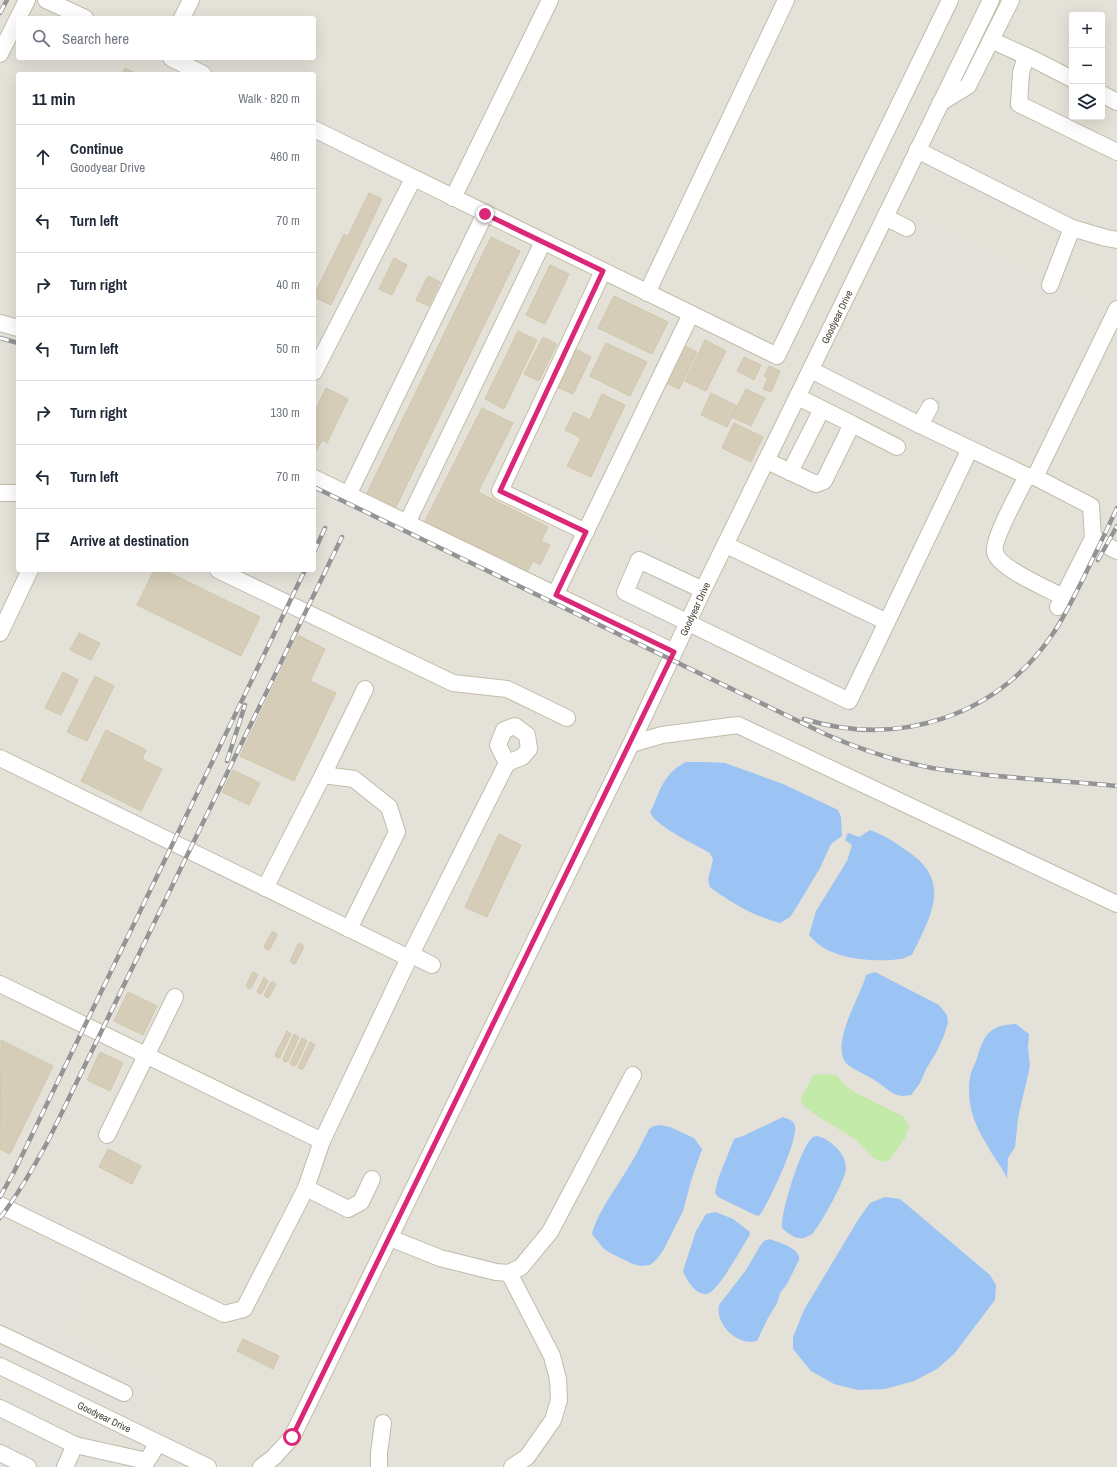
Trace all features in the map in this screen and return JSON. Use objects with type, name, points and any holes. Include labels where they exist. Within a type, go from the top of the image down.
[{"type":"street","points":[[19,16],[27,0]]},
{"type":"street","points":[[46,0],[81,16]]},
{"type":"street","points":[[183,16],[191,0]]},
{"type":"street","points":[[453,198],[550,0]]},
{"type":"street","points":[[647,293],[786,0]]},
{"type":"street","points":[[316,131],[777,356],[950,0]]},
{"type":"street","name":"Goodyear Drive","points":[[261,1467],[278,1462],[292,1437],[631,744],[703,590],[991,0]]},
{"type":"street","points":[[940,103],[968,86],[1011,0]]},
{"type":"street","points":[[0,54],[16,22]]},
{"type":"street","points":[[991,40],[1069,78]]},
{"type":"street","points":[[1026,56],[1021,73],[1020,104],[1117,152]]},
{"type":"street","points":[[174,60],[199,72]]},
{"type":"street","points":[[1105,96],[1117,102]]},
{"type":"street","points":[[917,150],[1072,228],[1117,240]]},
{"type":"street","points":[[316,368],[413,179]]},
{"type":"street","points":[[348,495],[485,214]]},
{"type":"street","points":[[885,217],[907,228]]},
{"type":"street","points":[[1050,285],[1072,228]]},
{"type":"street","points":[[407,523],[542,242]]},
{"type":"street","points":[[586,532],[500,491],[603,271]]},
{"type":"street","points":[[811,370],[920,425],[1031,477],[1091,506],[1093,538],[1061,602],[999,561],[994,552],[996,540],[1031,477],[1117,309]]},
{"type":"street","points":[[556,595],[691,314]]},
{"type":"street","points":[[0,323],[16,327]]},
{"type":"street","points":[[798,397],[897,447]]},
{"type":"street","points":[[920,425],[930,407]]},
{"type":"street","points":[[790,472],[822,409]]},
{"type":"street","points":[[767,461],[816,484],[824,481],[852,424]]},
{"type":"street","points":[[703,590],[640,560],[625,592],[849,701],[970,449]]},
{"type":"street","points":[[316,479],[674,652]]},
{"type":"street","points":[[0,493],[16,493]]},
{"type":"street","points":[[1093,538],[1117,551]]},
{"type":"street","points":[[726,545],[887,622]]},
{"type":"street","points":[[0,633],[29,572]]},
{"type":"street","points":[[222,572],[453,683],[507,689],[568,718]]},
{"type":"street","points":[[265,888],[323,775],[364,689]]},
{"type":"street","points":[[631,744],[662,735],[738,725],[1117,904]]},
{"type":"street","points":[[0,758],[409,958],[416,957],[432,965]]},
{"type":"street","points":[[0,1205],[224,1314],[244,1309],[306,1188],[322,1141],[409,958],[507,763]]},
{"type":"street","points":[[323,775],[354,779],[389,807],[397,832],[349,929]]},
{"type":"street","points":[[0,984],[322,1141]]},
{"type":"street","points":[[107,1135],[175,997]]},
{"type":"street","points":[[390,1238],[440,1258],[496,1272],[509,1273],[522,1268],[550,1232],[633,1075]]},
{"type":"street","points":[[306,1188],[348,1209],[361,1202],[372,1179]]},
{"type":"street","points":[[509,1273],[552,1356],[558,1378],[559,1400],[553,1420],[527,1457],[512,1467]]},
{"type":"street","points":[[0,1334],[124,1393]]},
{"type":"street","name":"Goodyear Drive","points":[[0,1366],[208,1467]]},
{"type":"street","points":[[0,1408],[75,1444],[147,1461],[158,1443]]},
{"type":"street","points":[[379,1467],[379,1453],[383,1423]]},
{"type":"street","points":[[65,1467],[75,1444]]},
{"type":"street","points":[[0,1453],[28,1467]]},
{"type":"shaded area","points":[[0,0],[1117,0],[1117,1467],[0,1467]]},
{"type":"shaded area","points":[[913,216],[1096,309],[1028,455],[841,365]]},
{"type":"shaded area","points":[[642,538],[695,562],[662,634],[610,609]]},
{"type":"shaded area","points":[[740,545],[897,621],[848,722],[692,647]]},
{"type":"shaded area","points":[[5,1224],[87,1264],[56,1333],[149,1379],[128,1419],[0,1355],[0,1231]]},
{"type":"shaded area","points":[[0,1389],[153,1467],[0,1467]]},
{"type":"green space","points":[[813,1075],[836,1075],[854,1092],[904,1117],[909,1127],[905,1138],[890,1160],[879,1161],[875,1159],[856,1140],[820,1118],[801,1103],[801,1099]]},
{"type":"water","points":[[686,762],[725,763],[783,784],[838,810],[841,817],[842,836],[831,844],[820,868],[790,917],[780,923],[761,917],[735,904],[710,887],[708,880],[713,860],[710,853],[669,830],[650,813],[667,777],[678,766]]},
{"type":"water","points":[[870,830],[894,842],[921,862],[930,874],[934,887],[934,900],[926,927],[912,955],[903,959],[858,959],[842,955],[824,948],[809,935],[816,911],[847,861],[852,845],[845,840],[848,833],[859,837]]},
{"type":"water","points":[[875,972],[939,1005],[947,1015],[948,1023],[943,1038],[920,1083],[911,1095],[902,1096],[890,1092],[873,1079],[846,1063],[842,1054],[844,1032],[848,1019],[866,975]]},
{"type":"water","points":[[1016,1024],[1029,1034],[1028,1048],[1030,1066],[1018,1118],[1015,1147],[1008,1158],[1007,1179],[976,1125],[970,1105],[969,1084],[971,1072],[987,1035],[995,1028]]},
{"type":"water","points":[[783,1117],[793,1122],[795,1126],[795,1133],[782,1171],[764,1209],[759,1216],[718,1197],[715,1193],[718,1179],[734,1139]]},
{"type":"water","points":[[660,1125],[670,1127],[694,1138],[702,1149],[683,1211],[664,1249],[657,1259],[650,1265],[641,1266],[633,1264],[604,1249],[592,1234],[598,1218],[634,1159],[649,1129]]},
{"type":"water","points":[[817,1136],[832,1143],[843,1157],[846,1168],[842,1181],[821,1222],[812,1234],[804,1238],[798,1238],[792,1236],[782,1228],[785,1209],[792,1182],[802,1155],[811,1138]]},
{"type":"water","points":[[885,1197],[900,1199],[990,1275],[996,1285],[995,1300],[954,1354],[937,1369],[914,1381],[885,1389],[858,1390],[834,1384],[811,1371],[793,1349],[793,1337],[804,1310],[858,1220],[870,1203]]},
{"type":"water","points":[[716,1212],[733,1219],[750,1232],[736,1258],[717,1286],[711,1292],[703,1294],[695,1290],[683,1271],[696,1231],[706,1214]]},
{"type":"water","points":[[769,1239],[793,1249],[799,1256],[799,1260],[787,1284],[780,1293],[777,1303],[757,1341],[750,1342],[742,1340],[729,1332],[721,1320],[719,1305],[746,1270],[760,1246],[764,1241]]},
{"type":"building","points":[[125,68],[133,72],[123,72]]},
{"type":"building","points":[[369,193],[382,199],[331,305],[316,298],[316,291],[344,234],[348,236]]},
{"type":"building","points":[[491,237],[520,251],[396,507],[367,493]]},
{"type":"building","points":[[394,258],[407,265],[392,295],[379,289]]},
{"type":"building","points":[[550,265],[569,274],[545,324],[526,315]]},
{"type":"building","points":[[428,276],[440,282],[429,306],[416,300]]},
{"type":"building","points":[[614,296],[668,322],[652,354],[598,328]]},
{"type":"building","points":[[518,331],[537,340],[504,409],[485,399]]},
{"type":"building","points":[[543,337],[557,344],[539,381],[524,374]]},
{"type":"building","points":[[705,340],[726,351],[706,391],[685,381]]},
{"type":"building","points":[[606,343],[647,362],[630,396],[590,376]]},
{"type":"building","points":[[683,345],[697,352],[679,389],[664,382]]},
{"type":"building","points":[[576,349],[591,357],[573,394],[557,387]]},
{"type":"building","points":[[744,357],[761,365],[754,380],[737,371]]},
{"type":"building","points":[[769,366],[780,371],[771,392],[763,389],[768,378],[764,376]]},
{"type":"building","points":[[326,388],[348,399],[327,443],[322,440],[316,451],[316,409]]},
{"type":"building","points":[[746,389],[765,398],[751,426],[732,417]]},
{"type":"building","points":[[711,393],[737,406],[727,427],[701,415]]},
{"type":"building","points":[[602,394],[625,405],[591,477],[567,466],[581,438],[565,430],[574,412],[590,420]]},
{"type":"building","points":[[482,408],[513,423],[478,492],[548,527],[541,541],[550,545],[540,565],[533,561],[527,572],[425,521]]},
{"type":"building","points":[[734,423],[763,437],[751,462],[722,448]]},
{"type":"building","points":[[153,572],[168,572],[260,617],[241,656],[137,605]]},
{"type":"building","points":[[79,633],[100,643],[91,660],[70,650]]},
{"type":"building","points":[[298,635],[325,649],[310,681],[336,693],[294,781],[240,756]]},
{"type":"building","points":[[63,672],[78,680],[61,715],[45,708]]},
{"type":"building","points":[[95,676],[114,686],[87,741],[67,732]]},
{"type":"building","points":[[106,730],[146,750],[142,759],[162,769],[141,811],[81,781]]},
{"type":"building","points":[[233,770],[260,783],[249,805],[222,792]]},
{"type":"building","points":[[499,834],[521,845],[487,917],[465,907]]},
{"type":"building","points":[[272,932],[275,932],[277,935],[270,949],[267,950],[264,947]]},
{"type":"building","points":[[298,944],[302,944],[304,947],[295,964],[293,964],[290,961]]},
{"type":"building","points":[[254,972],[258,975],[249,989],[246,986],[252,973]]},
{"type":"building","points":[[264,977],[268,981],[262,993],[259,994],[257,992]]},
{"type":"building","points":[[271,982],[276,984],[267,998],[264,995]]},
{"type":"building","points":[[128,992],[157,1006],[143,1035],[114,1021]]},
{"type":"building","points":[[287,1031],[291,1034],[280,1057],[277,1058],[275,1055]]},
{"type":"building","points":[[294,1034],[299,1037],[288,1061],[285,1062],[283,1059]]},
{"type":"building","points":[[302,1038],[307,1041],[296,1065],[293,1066],[290,1063]]},
{"type":"building","points":[[1,1040],[53,1066],[10,1154],[0,1149]]},
{"type":"building","points":[[310,1042],[315,1045],[303,1069],[301,1069],[298,1067]]},
{"type":"building","points":[[100,1052],[123,1063],[110,1091],[87,1080]]},
{"type":"building","points":[[108,1149],[141,1166],[132,1184],[99,1167]]},
{"type":"building","points":[[243,1339],[279,1356],[273,1369],[237,1351]]},
{"type":"railway","points":[[0,13],[7,0]]},
{"type":"railway","points":[[0,338],[16,342]]},
{"type":"railway","points":[[316,488],[825,734],[851,745],[891,758],[932,768],[1001,777],[1117,786]]},
{"type":"railway","points":[[804,719],[839,727],[875,730],[909,727],[942,719],[974,705],[1003,687],[1029,663],[1052,635],[1083,579],[1117,508]]},
{"type":"railway","points":[[1098,560],[1117,526]]},
{"type":"railway","points":[[316,548],[325,528]]},
{"type":"railway","points":[[0,1218],[26,1180],[49,1139],[342,537]]},
{"type":"railway","points":[[0,1197],[15,1170],[304,572]]},
{"type":"railway","points":[[227,761],[245,705]]},
{"type":"route","points":[[292,1437],[631,744],[674,652],[556,595],[586,532],[500,491],[603,271],[485,214]]}]
